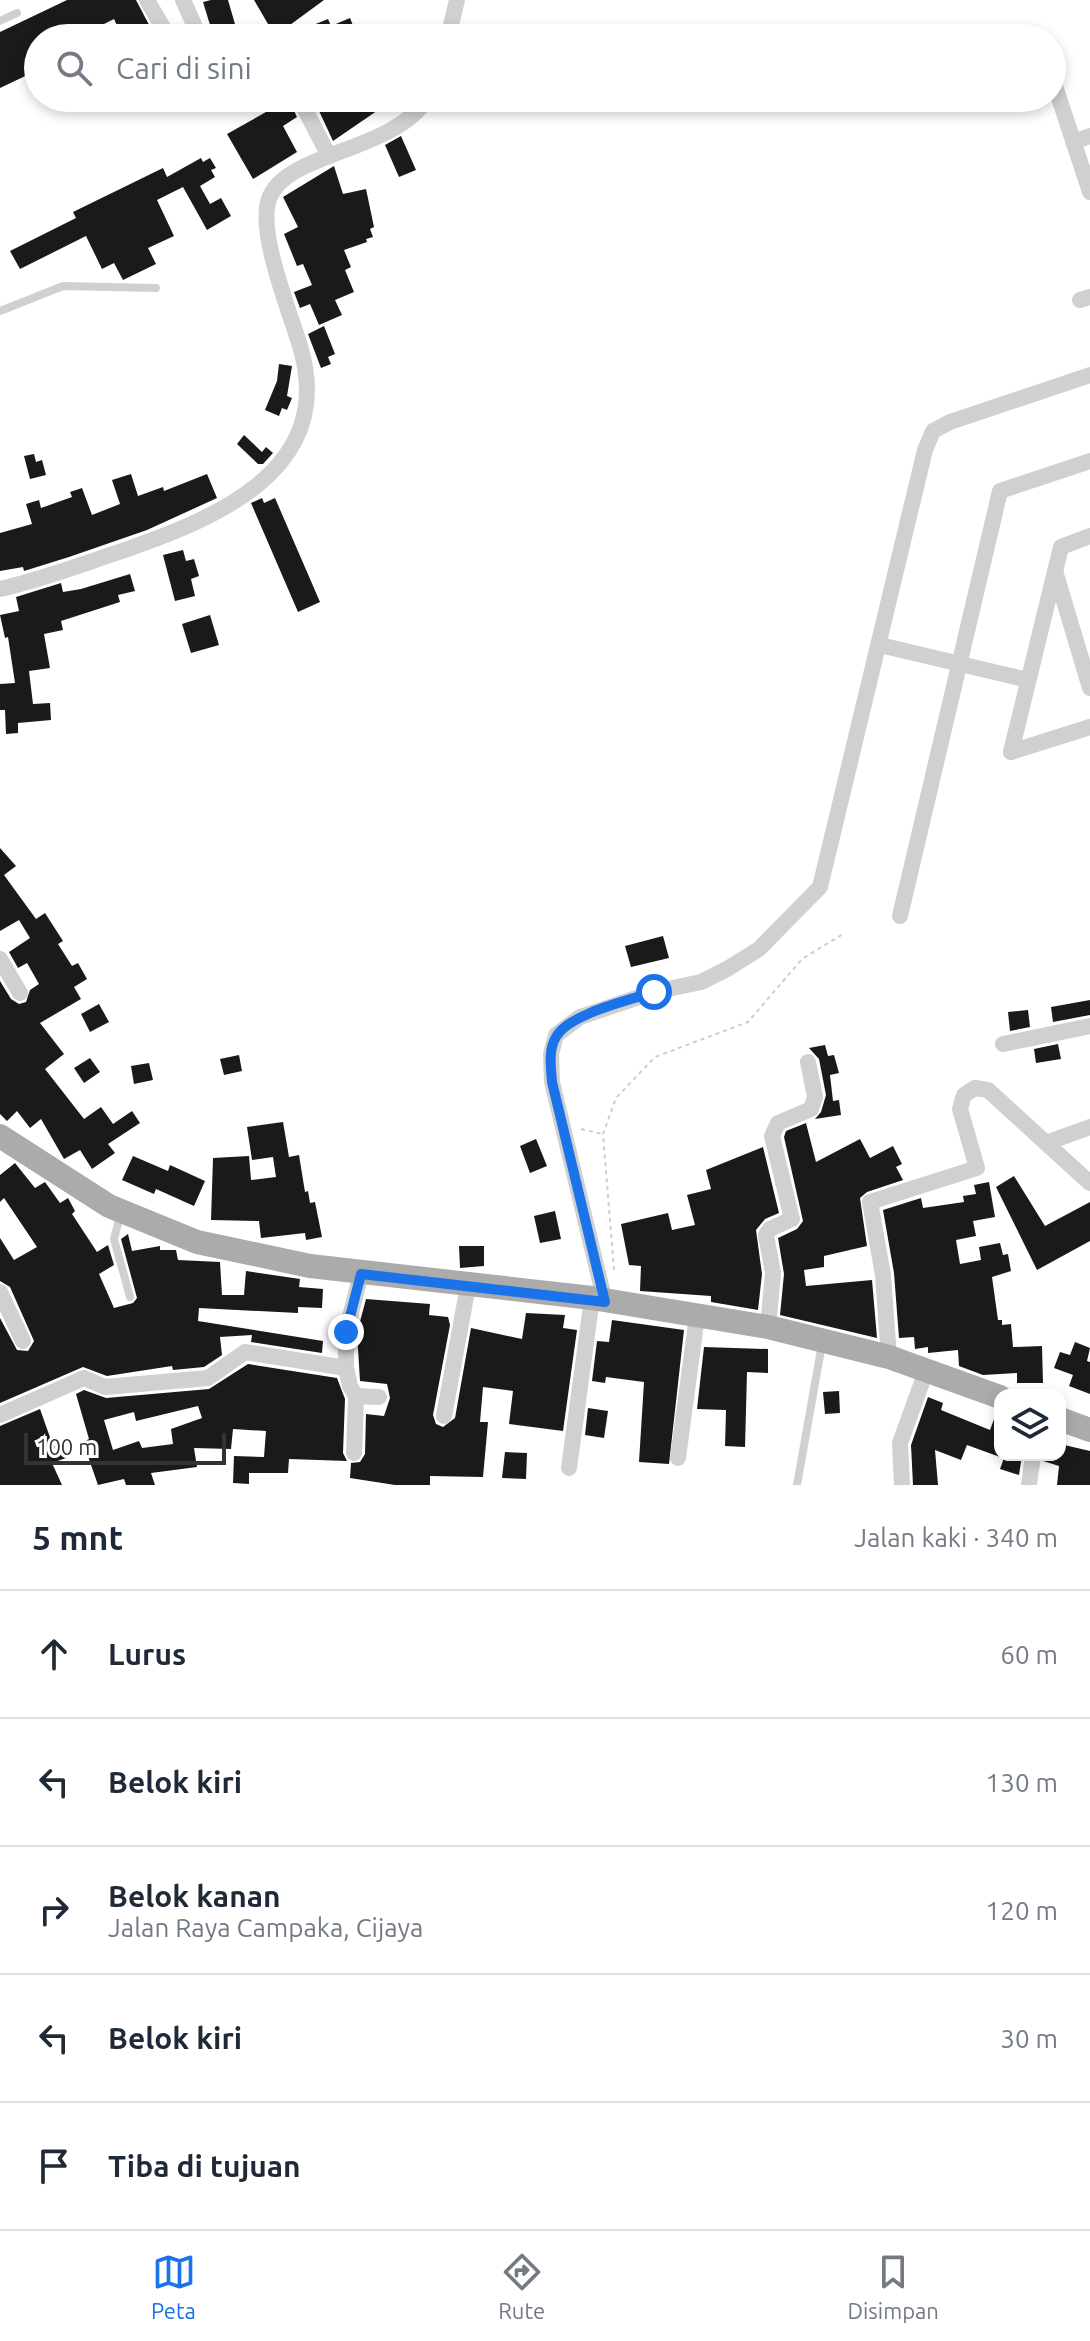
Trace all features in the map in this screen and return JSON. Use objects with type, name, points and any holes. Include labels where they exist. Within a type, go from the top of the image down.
[{"type":"main road","points":[[0,1136],[121,1212],[197,1242],[361,1274],[599,1300],[768,1327],[889,1357],[994,1395]]},
{"type":"main road","points":[[1066,1421],[1090,1430]]},
{"type":"street","points":[[147,0],[161,24]]},
{"type":"street","points":[[183,0],[194,24]]},
{"type":"street","points":[[451,24],[457,0]]},
{"type":"street","points":[[306,112],[329,156]]},
{"type":"street","points":[[0,589],[48,576],[192,525],[252,488],[285,457],[306,416],[308,375],[280,283],[266,213],[269,199],[283,179],[308,164],[379,138],[416,112]]},
{"type":"street","points":[[1063,112],[1090,192]]},
{"type":"street","points":[[1073,142],[1090,136]]},
{"type":"street","points":[[569,1468],[599,1300],[565,1125],[552,1082],[551,1054],[556,1035],[580,1017],[654,992],[701,982],[727,969],[759,949],[820,887],[925,450],[933,431],[950,422],[1090,375]]},
{"type":"street","points":[[900,916],[1000,491],[1090,461]]},
{"type":"street","points":[[1090,536],[1061,547],[1011,752],[1090,727]]},
{"type":"street","points":[[1055,570],[1090,688]]},
{"type":"street","points":[[880,645],[1028,680]]},
{"type":"street","points":[[0,959],[20,993]]},
{"type":"street","points":[[1003,1044],[1090,1026]]},
{"type":"street","points":[[768,1327],[773,1273],[767,1233],[792,1219],[772,1136],[778,1123],[811,1109],[815,1097],[808,1062]]},
{"type":"street","points":[[889,1357],[883,1275],[870,1202],[977,1168],[960,1109],[964,1095],[975,1088],[988,1090],[1090,1183]]},
{"type":"street","points":[[1046,1143],[1090,1127]]},
{"type":"street","points":[[354,1453],[356,1396],[346,1368],[346,1332],[361,1274]]},
{"type":"street","points":[[444,1416],[468,1286]]},
{"type":"street","points":[[2,1300],[23,1341]]},
{"type":"street","points":[[678,1458],[697,1316]]},
{"type":"street","points":[[0,1415],[84,1378],[105,1387],[208,1378],[245,1352],[346,1368]]},
{"type":"street","points":[[902,1485],[900,1443],[926,1371]]},
{"type":"street","points":[[356,1396],[379,1397]]},
{"type":"street","points":[[1029,1485],[1032,1461]]},
{"type":"lane","points":[[0,21],[17,13]]},
{"type":"lane","points":[[0,311],[63,286],[156,288]]},
{"type":"lane","points":[[121,1212],[114,1239],[130,1297]]},
{"type":"lane","points":[[797,1485],[822,1341]]},
{"type":"path","points":[[614,1273],[603,1134],[616,1098],[655,1057],[748,1022],[802,959],[843,934]]},
{"type":"path","points":[[565,1125],[603,1134]]},
{"type":"building","points":[[67,0],[136,0],[149,24],[116,24],[114,19],[104,24],[24,24],[24,77],[0,88],[0,32]]},
{"type":"building","points":[[228,0],[235,24],[210,24],[203,2]]},
{"type":"building","points":[[254,0],[324,0],[291,24],[268,24]]},
{"type":"building","points":[[350,18],[352,24],[336,24]]},
{"type":"building","points":[[266,112],[295,112],[297,117],[283,126],[297,152],[253,179],[227,134]]},
{"type":"building","points":[[320,112],[375,112],[333,141]]},
{"type":"building","points":[[401,136],[416,170],[399,177],[385,145]]},
{"type":"building","points":[[201,158],[203,162],[210,158],[216,168],[211,170],[215,177],[200,186],[210,204],[221,198],[231,216],[207,230],[183,187],[157,200],[174,236],[148,248],[156,264],[123,280],[114,263],[102,269],[86,236],[20,269],[10,251],[76,218],[73,212],[163,168],[167,177]]},
{"type":"building","points":[[334,166],[343,194],[366,189],[374,227],[370,229],[373,237],[366,239],[367,242],[344,250],[351,267],[345,270],[354,292],[335,300],[342,315],[319,325],[310,304],[300,308],[294,292],[312,285],[303,264],[297,266],[284,234],[298,227],[283,197]]},
{"type":"building","points":[[324,326],[335,354],[328,357],[331,364],[321,368],[308,334]]},
{"type":"building","points":[[279,364],[292,366],[287,396],[292,398],[287,410],[282,408],[279,416],[265,410],[277,381]]},
{"type":"building","points":[[244,435],[262,452],[266,447],[273,453],[263,464],[258,464],[237,444]]},
{"type":"building","points":[[34,454],[36,462],[42,460],[46,475],[30,479],[24,456]]},
{"type":"building","points":[[131,474],[138,496],[163,487],[164,491],[207,474],[217,498],[147,530],[69,557],[24,571],[23,567],[0,571],[0,533],[32,524],[26,504],[39,500],[41,508],[72,497],[70,492],[82,488],[92,515],[120,504],[112,480]]},
{"type":"building","points":[[262,498],[264,503],[275,498],[320,602],[298,612],[251,503]]},
{"type":"building","points":[[183,550],[186,561],[194,559],[199,576],[191,579],[195,596],[175,601],[163,555]]},
{"type":"building","points":[[130,574],[135,591],[118,595],[120,602],[61,621],[63,630],[44,634],[50,668],[29,671],[33,704],[50,703],[51,720],[18,723],[18,733],[6,734],[5,710],[0,710],[0,684],[15,683],[8,637],[5,638],[0,615],[19,611],[16,597],[61,583],[63,592],[81,589]]},
{"type":"building","points":[[210,615],[219,645],[191,653],[182,624]]},
{"type":"building","points":[[0,848],[16,866],[4,875],[36,919],[45,913],[63,941],[58,944],[72,966],[78,963],[87,979],[74,987],[81,999],[40,1023],[64,1054],[45,1069],[84,1119],[101,1107],[113,1124],[132,1111],[140,1123],[108,1144],[115,1153],[92,1169],[80,1150],[64,1159],[41,1119],[30,1128],[17,1111],[7,1121],[0,1114],[0,981],[11,999],[19,1004],[26,1002],[30,990],[39,984],[27,963],[18,968],[9,952],[30,938],[19,920],[0,931]]},
{"type":"building","points":[[663,936],[669,958],[631,967],[625,946]]},
{"type":"building","points":[[1090,1000],[1090,1015],[1053,1022],[1051,1007]]},
{"type":"building","points":[[99,1004],[109,1022],[90,1032],[81,1014]]},
{"type":"building","points":[[1028,1010],[1030,1027],[1010,1031],[1008,1012]]},
{"type":"building","points":[[1058,1044],[1061,1059],[1036,1063],[1034,1049]]},
{"type":"building","points":[[825,1045],[828,1056],[834,1055],[839,1073],[830,1075],[833,1101],[839,1100],[841,1115],[815,1119],[821,1112],[826,1095],[819,1059],[809,1048]]},
{"type":"building","points":[[239,1055],[242,1071],[224,1075],[220,1059]]},
{"type":"building","points":[[90,1058],[100,1072],[84,1083],[74,1068]]},
{"type":"building","points":[[149,1063],[153,1080],[134,1084],[131,1066]]},
{"type":"building","points":[[283,1122],[289,1157],[299,1155],[305,1192],[308,1191],[310,1203],[315,1202],[322,1237],[306,1240],[305,1233],[261,1238],[259,1221],[211,1220],[213,1158],[249,1156],[251,1180],[276,1177],[273,1157],[252,1160],[247,1127]]},
{"type":"building","points":[[806,1123],[816,1162],[860,1139],[870,1158],[893,1146],[902,1164],[896,1167],[903,1180],[867,1192],[860,1198],[867,1246],[824,1256],[824,1267],[804,1270],[806,1286],[872,1280],[877,1338],[780,1315],[784,1274],[778,1238],[797,1229],[803,1221],[784,1137],[786,1131]]},
{"type":"building","points":[[536,1139],[547,1166],[530,1173],[520,1146]]},
{"type":"building","points":[[763,1147],[779,1213],[765,1219],[756,1230],[762,1274],[758,1310],[711,1302],[711,1296],[640,1291],[641,1266],[629,1265],[621,1224],[668,1213],[672,1230],[695,1225],[687,1195],[711,1189],[706,1170]]},
{"type":"building","points":[[133,1156],[168,1171],[170,1165],[205,1181],[194,1206],[156,1189],[154,1194],[122,1180]]},
{"type":"building","points":[[15,1163],[35,1188],[45,1182],[60,1203],[68,1198],[75,1211],[72,1214],[97,1252],[108,1245],[114,1265],[99,1274],[114,1308],[133,1303],[137,1298],[121,1239],[128,1234],[132,1251],[160,1246],[160,1250],[176,1250],[178,1260],[220,1262],[222,1295],[244,1295],[246,1271],[300,1279],[299,1287],[323,1289],[322,1308],[298,1307],[298,1313],[199,1308],[198,1321],[323,1341],[322,1353],[251,1342],[252,1335],[220,1337],[222,1355],[204,1367],[173,1370],[172,1366],[107,1376],[83,1367],[0,1403],[0,1318],[17,1350],[28,1351],[34,1341],[10,1287],[0,1281],[0,1238],[14,1260],[37,1247],[4,1198],[0,1202],[0,1175]]},
{"type":"building","points":[[1014,1176],[1045,1226],[1090,1202],[1090,1241],[1037,1270],[996,1187]]},
{"type":"building","points":[[989,1182],[995,1217],[973,1221],[976,1236],[956,1240],[960,1264],[981,1260],[979,1247],[1000,1243],[1003,1255],[1008,1254],[1011,1271],[992,1277],[998,1320],[1002,1320],[1002,1325],[1011,1324],[1013,1347],[1042,1346],[1043,1383],[1017,1383],[1017,1373],[983,1375],[959,1366],[958,1350],[928,1353],[928,1347],[915,1349],[914,1337],[899,1338],[894,1273],[883,1210],[921,1198],[923,1208],[964,1202],[963,1196],[976,1194],[974,1185]]},
{"type":"building","points":[[555,1211],[561,1239],[540,1243],[534,1216]]},
{"type":"building","points":[[459,1246],[484,1246],[484,1266],[460,1268]]},
{"type":"building","points":[[366,1299],[430,1304],[429,1315],[448,1317],[450,1325],[433,1415],[436,1424],[443,1427],[455,1418],[471,1328],[522,1339],[526,1313],[565,1315],[563,1328],[577,1330],[563,1431],[509,1424],[513,1391],[483,1387],[480,1422],[488,1422],[483,1477],[430,1476],[430,1485],[395,1485],[350,1478],[351,1463],[360,1462],[365,1454],[366,1414],[384,1416],[390,1398],[387,1384],[360,1381],[357,1333]]},
{"type":"building","points":[[612,1320],[684,1330],[669,1464],[639,1462],[644,1382],[606,1377],[605,1383],[592,1381],[597,1341],[609,1342]]},
{"type":"building","points":[[1075,1342],[1090,1348],[1087,1361],[1090,1362],[1090,1394],[1069,1386],[1073,1375],[1054,1368],[1060,1352],[1070,1355]]},
{"type":"building","points":[[704,1347],[768,1349],[768,1373],[747,1372],[745,1447],[725,1446],[726,1410],[697,1409]]},
{"type":"building","points":[[248,1364],[337,1378],[345,1399],[343,1453],[347,1461],[289,1459],[288,1473],[249,1473],[249,1484],[233,1483],[234,1456],[264,1457],[266,1431],[233,1429],[231,1449],[194,1448],[197,1467],[151,1473],[155,1485],[126,1485],[124,1479],[98,1485],[83,1442],[89,1439],[76,1394],[84,1390],[106,1398],[209,1389]],"holes":[[[198,1406],[202,1418],[171,1429],[173,1444],[142,1448],[139,1441],[113,1450],[104,1420],[134,1412],[136,1421]]]},
{"type":"building","points":[[839,1391],[840,1413],[825,1414],[823,1392]]},
{"type":"building","points":[[928,1397],[943,1403],[941,1410],[990,1430],[994,1419],[994,1455],[967,1445],[961,1460],[935,1450],[938,1485],[913,1485],[911,1445]]},
{"type":"building","points":[[588,1408],[608,1411],[604,1438],[585,1435]]},
{"type":"building","points":[[40,1409],[52,1443],[60,1440],[66,1458],[52,1463],[62,1485],[0,1485],[0,1426]]},
{"type":"building","points":[[1066,1445],[1090,1451],[1090,1485],[1057,1485],[1059,1466],[1043,1461],[1066,1461]]},
{"type":"building","points":[[505,1452],[527,1453],[526,1479],[502,1478]]},
{"type":"building","points":[[1003,1461],[1021,1461],[1019,1475],[1000,1469]]},
{"type":"route","points":[[346,1332],[361,1274],[523,1290],[605,1302],[565,1125],[552,1082],[551,1054],[556,1035],[580,1017],[654,992]]}]
